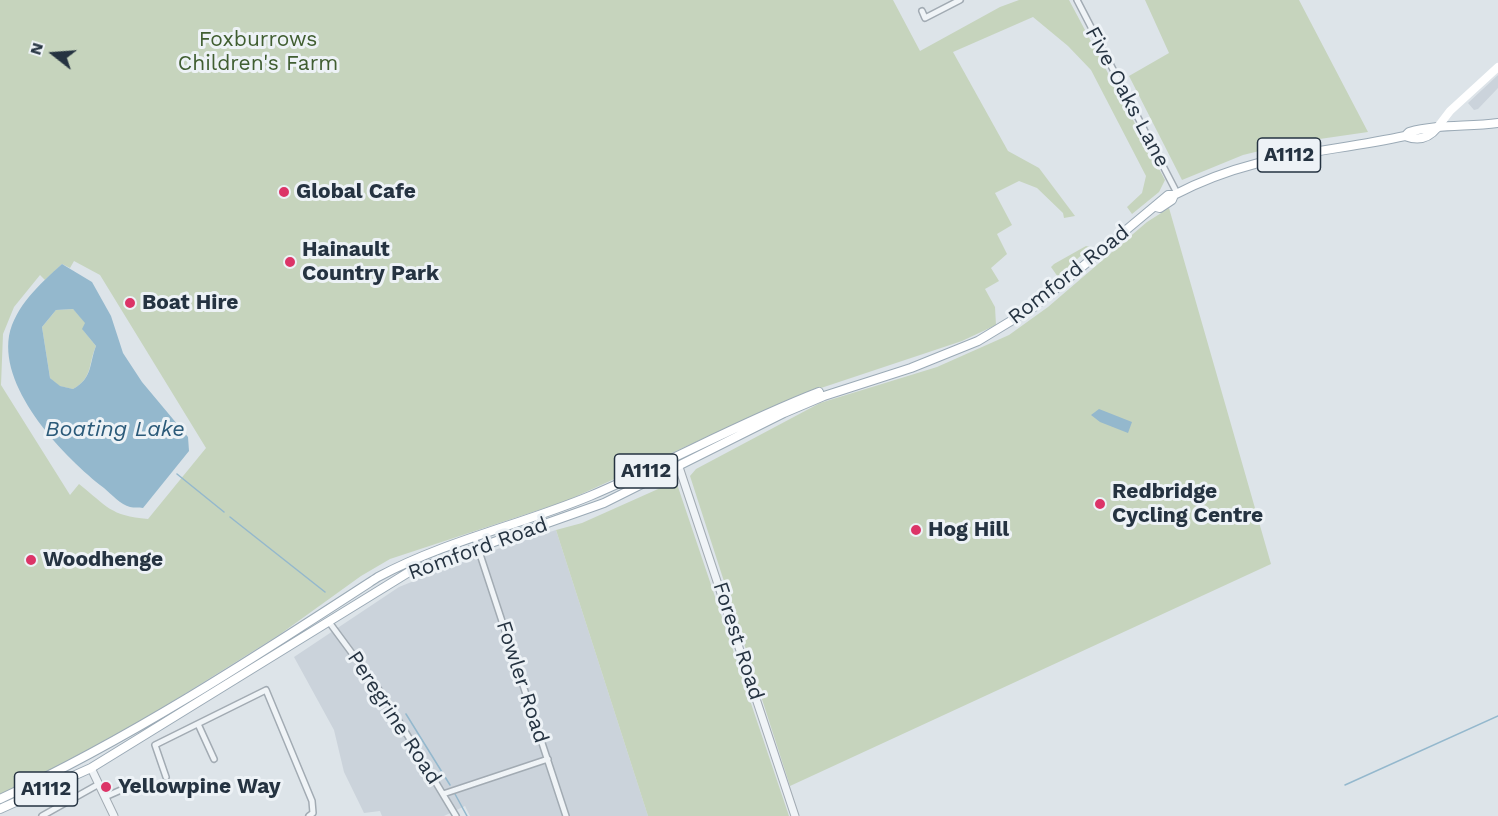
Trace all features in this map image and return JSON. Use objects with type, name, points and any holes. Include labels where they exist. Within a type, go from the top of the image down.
[{"type":"main road","name":"Romford Road","points":[[0,809],[91,768],[409,572],[604,503],[784,413],[978,341],[1034,308],[1097,252],[1156,207],[1169,194],[1175,194],[1234,169],[1264,160],[1406,136],[1412,139],[1428,137],[1444,117],[1498,67]]},
{"type":"main road","name":"A1112","points":[[1437,128],[1498,123]]},
{"type":"main road","name":"Romford Road","points":[[0,799],[85,759],[215,683],[378,577],[418,557],[591,495],[782,406],[822,391],[914,365]]},
{"type":"main road","points":[[85,759],[91,768]]},
{"type":"street","points":[[922,11],[926,18],[960,0]]},
{"type":"street","name":"Five Oaks Lane","points":[[1077,0],[1175,194]]},
{"type":"street","name":"Forest Road","points":[[679,467],[795,816]]},
{"type":"street","name":"Fowler Road","points":[[474,536],[566,816]]},
{"type":"street","name":"Peregrine Road","points":[[328,622],[385,698],[456,816]]},
{"type":"street","points":[[166,777],[155,745],[266,690],[312,801],[313,813],[309,816]]},
{"type":"street","points":[[198,724],[214,759]]},
{"type":"street","points":[[443,794],[548,759]]},
{"type":"street","points":[[91,768],[114,816]]},
{"type":"street","points":[[42,816],[99,784]]},
{"type":"street","points":[[105,797],[130,786]]},
{"type":"shaded area","points":[[1498,75],[1498,88],[1478,109],[1474,110],[1468,103]]},
{"type":"shaded area","points":[[556,530],[648,816],[470,816],[465,806],[444,816],[382,816],[380,811],[364,813],[344,772],[334,730],[294,657],[399,587],[476,556]]},
{"type":"green space","name":"Foxburrows Children's Farm","points":[[0,0],[893,0],[920,51],[1000,7],[1019,0],[1069,0],[1165,180],[1159,192],[1132,214],[1127,207],[1142,193],[1146,176],[1091,70],[1068,46],[1033,17],[953,52],[1008,151],[1039,168],[1075,216],[1064,218],[1063,213],[1037,188],[1019,181],[995,193],[1012,225],[997,234],[1007,254],[991,268],[999,281],[985,289],[995,307],[996,325],[962,341],[797,396],[566,501],[390,559],[361,576],[279,635],[151,715],[82,754],[0,795]],"holes":[[[74,261],[100,275],[206,448],[148,519],[135,518],[110,509],[79,484],[70,495],[1,385],[3,334],[14,307],[40,275],[45,280],[62,264],[70,268]]]},
{"type":"green space","points":[[1145,0],[1299,0],[1368,132],[1292,143],[1243,155],[1182,180],[1129,76],[1169,53]]},
{"type":"green space","name":"Redbridge Cycling Centre","points":[[1169,208],[1271,564],[790,786],[690,476],[696,469],[820,403],[937,367],[1009,335],[1048,307],[1147,222]]},
{"type":"green space","points":[[1086,246],[1090,247],[1058,277],[1051,267]]},
{"type":"green space","points":[[73,309],[86,323],[83,330],[96,346],[87,375],[73,389],[59,386],[50,378],[42,327],[56,310]]},
{"type":"green space","points":[[676,481],[789,816],[648,816],[556,530],[582,523]]},
{"type":"water","name":"Boating Lake","points":[[62,264],[92,282],[111,316],[123,353],[142,382],[188,437],[189,451],[143,508],[130,507],[120,502],[71,459],[38,421],[15,379],[9,357],[9,336],[12,325],[30,296]],"holes":[[[73,309],[85,323],[82,329],[96,346],[89,370],[84,380],[73,389],[60,386],[50,378],[42,327],[56,310]]]},
{"type":"water","points":[[1099,409],[1132,422],[1128,433],[1100,422],[1091,415]]},
{"type":"waterway","points":[[177,474],[224,512]]},
{"type":"waterway","points":[[230,517],[325,592]]},
{"type":"waterway","points":[[406,714],[450,785]]},
{"type":"waterway","points":[[1345,785],[1498,716]]},
{"type":"waterway","points":[[455,794],[467,816]]},
{"type":"place","name":"Global Cafe","points":[[284,192]]},
{"type":"place","name":"Hainault Country Park","points":[[290,262]]},
{"type":"place","name":"Boat Hire","points":[[130,303]]},
{"type":"place","name":"Redbridge Cycling Centre","points":[[1100,504]]},
{"type":"place","name":"Hog Hill","points":[[916,530]]},
{"type":"place","name":"Woodhenge","points":[[31,560]]},
{"type":"place","name":"Yellowpine Way","points":[[106,787]]}]
